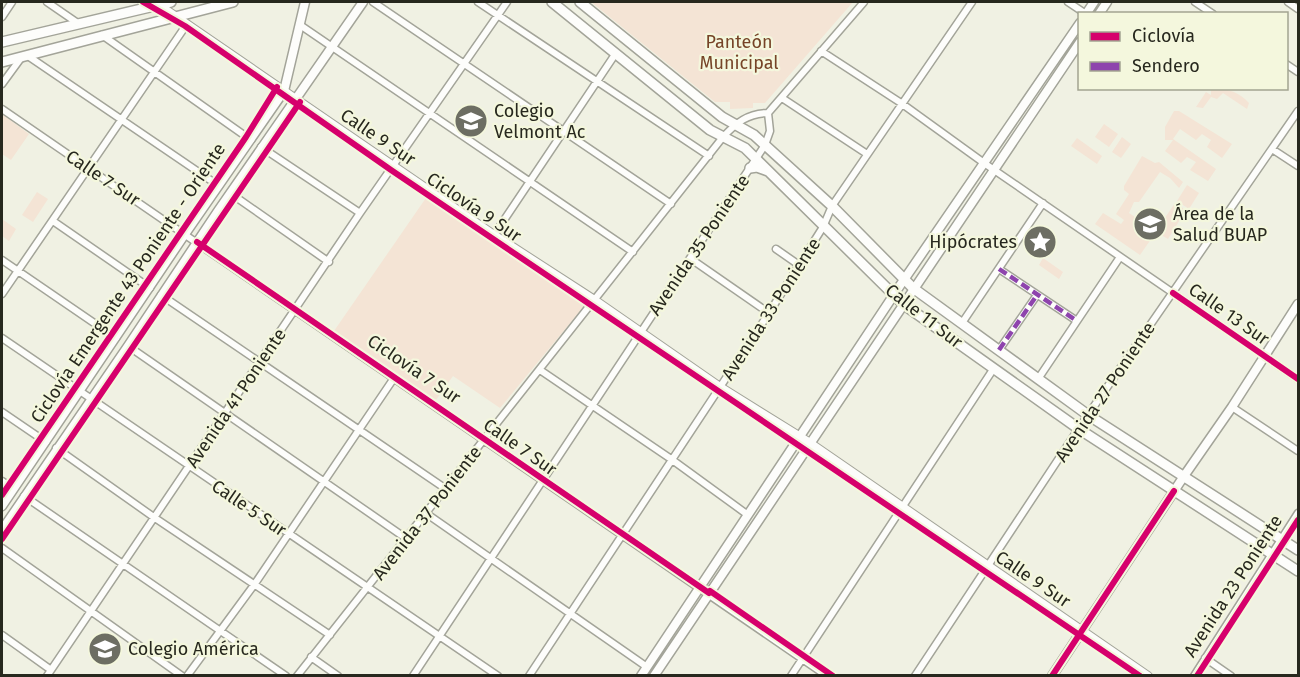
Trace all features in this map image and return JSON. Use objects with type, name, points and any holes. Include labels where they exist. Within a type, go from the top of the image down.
[{"type":"main road","points":[[3,40],[79,24],[157,3],[171,2]]},
{"type":"main road","points":[[2,62],[234,2]]},
{"type":"main road","points":[[2,506],[185,234],[284,92],[305,2]]},
{"type":"main road","points":[[2,530],[261,147],[363,2]]},
{"type":"main road","name":"Calle 11 Sur","points":[[552,2],[710,130],[745,148],[903,304],[1079,429],[1299,571]]},
{"type":"main road","name":"Calle 11 Sur","points":[[580,2],[722,117],[754,135],[832,206],[914,288],[1088,415],[1299,550]]},
{"type":"main road","points":[[641,675],[894,295],[1078,25]]},
{"type":"main road","points":[[654,675],[1078,45]]},
{"type":"main road","points":[[750,168],[757,167],[768,171]]},
{"type":"main road","points":[[1052,675],[1299,304]]},
{"type":"street","points":[[2,17],[12,2]]},
{"type":"street","points":[[47,2],[79,24]]},
{"type":"street","points":[[373,2],[671,204]]},
{"type":"street","points":[[478,2],[709,156]]},
{"type":"street","name":"Avenida 41 Poniente","points":[[49,673],[360,213],[507,2]]},
{"type":"street","points":[[768,113],[864,2]]},
{"type":"street","name":"Avenida 33 Poniente","points":[[529,675],[769,313],[823,227],[832,206],[972,2]]},
{"type":"street","points":[[1068,2],[1084,12]]},
{"type":"street","points":[[1196,2],[1210,12]]},
{"type":"street","points":[[1288,2],[1299,9]]},
{"type":"street","name":"Calle 9 Sur","points":[[157,3],[494,235],[596,301],[720,387],[810,443],[1148,675]]},
{"type":"street","points":[[2,294],[187,24]]},
{"type":"street","points":[[300,25],[633,252]]},
{"type":"street","points":[[102,35],[251,140]]},
{"type":"street","name":"Calle 13 Sur","points":[[821,51],[901,103],[994,170],[1299,379]]},
{"type":"street","points":[[494,235],[616,53]]},
{"type":"street","points":[[2,84],[25,57],[121,118],[219,186]]},
{"type":"street","points":[[783,98],[867,154]]},
{"type":"street","name":"Calle 7 Sur","points":[[2,109],[827,675]]},
{"type":"street","name":"Avenida 27 Poniente","points":[[915,675],[1088,415],[1299,111]]},
{"type":"street","name":"Avenida 37 Poniente","points":[[297,675],[596,301],[723,137],[735,124],[753,114],[768,113]]},
{"type":"street","name":"Avenida 35 Poniente","points":[[413,675],[765,145],[770,131],[768,113]]},
{"type":"street","points":[[261,147],[360,213]]},
{"type":"street","points":[[1272,149],[1299,166]]},
{"type":"street","points":[[230,193],[329,261]]},
{"type":"street","points":[[962,323],[1043,203]]},
{"type":"street","points":[[53,221],[150,288]]},
{"type":"street","points":[[776,249],[799,265]]},
{"type":"street","points":[[1038,379],[1120,256]]},
{"type":"street","points":[[691,259],[769,313]]},
{"type":"street","points":[[2,260],[116,338]]},
{"type":"street","points":[[999,269],[1077,321]]},
{"type":"street","points":[[999,350],[1037,295]]},
{"type":"street","points":[[161,296],[446,489]]},
{"type":"street","name":"Calle 5 Sur","points":[[2,338],[498,675]]},
{"type":"street","points":[[128,346],[407,539]]},
{"type":"street","points":[[791,675],[994,368]]},
{"type":"street","points":[[540,370],[671,459],[748,515]]},
{"type":"street","points":[[187,675],[254,585],[394,378]]},
{"type":"street","points":[[1232,407],[1299,451]]},
{"type":"street","points":[[2,412],[46,442]]},
{"type":"street","points":[[56,448],[154,518],[330,635]]},
{"type":"street","points":[[2,482],[13,489]]},
{"type":"street","points":[[24,496],[286,675]]},
{"type":"street","name":"Avenida 23 Poniente","points":[[1194,675],[1299,513]]},
{"type":"street","points":[[427,514],[647,667]]},
{"type":"street","points":[[2,548],[182,675]]},
{"type":"street","points":[[2,635],[49,673]]},
{"type":"street","points":[[311,657],[338,675]]},
{"type":"street","points":[[1205,658],[1231,675]]},
{"type":"green space","name":"Panteón Municipal","points":[[591,2],[853,2],[765,103],[753,103],[753,108],[730,109],[730,102],[715,102]]},
{"type":"green space","points":[[1211,90],[1226,90],[1236,93],[1249,103],[1247,109],[1223,93],[1217,99],[1211,97],[1203,108],[1196,107],[1206,92],[1211,95]]},
{"type":"green space","points":[[1174,111],[1179,111],[1232,144],[1222,158],[1207,147],[1211,140],[1202,134],[1196,140],[1180,129],[1173,139],[1216,169],[1208,181],[1190,170],[1196,162],[1187,157],[1181,163],[1165,151],[1173,140],[1165,140],[1165,127]]},
{"type":"green space","points":[[2,114],[29,134],[11,160],[2,154]]},
{"type":"green space","points":[[1104,124],[1118,134],[1109,147],[1095,137]]},
{"type":"green space","points":[[1122,137],[1131,144],[1121,158],[1112,152]]},
{"type":"green space","points":[[1077,138],[1102,156],[1097,164],[1071,146]]},
{"type":"green space","points":[[1142,156],[1155,163],[1159,162],[1183,182],[1179,188],[1170,178],[1160,172],[1139,202],[1134,202],[1129,213],[1156,231],[1175,203],[1186,210],[1168,239],[1156,232],[1140,255],[1095,224],[1103,213],[1121,224],[1124,220],[1116,214],[1129,194],[1124,190],[1124,186]]},
{"type":"green space","points":[[1187,185],[1199,193],[1189,209],[1177,201]]},
{"type":"green space","points":[[37,192],[48,199],[33,222],[22,215]]},
{"type":"green space","points":[[428,195],[586,304],[500,408],[453,376],[436,400],[334,331]]},
{"type":"green space","points":[[2,219],[16,229],[9,241],[2,236]]},
{"type":"green space","points":[[1043,258],[1063,272],[1059,279],[1039,265]]},
{"type":"marked path","points":[[999,269],[1077,321]]},
{"type":"marked path","points":[[999,350],[1037,295]]},
{"type":"cycle path","name":"Ciclovía 9 Sur","points":[[143,2],[185,26],[391,170],[1140,676]]},
{"type":"cycle path","name":"Ciclovía Emergente 43 Poniente - Oriente","points":[[2,495],[246,137],[277,87]]},
{"type":"cycle path","points":[[2,539],[300,102]]},
{"type":"cycle path","name":"Ciclovía 7 Sur","points":[[197,242],[709,593]]},
{"type":"cycle path","points":[[1173,293],[1298,379]]},
{"type":"cycle path","points":[[1052,676],[1174,491]]},
{"type":"cycle path","points":[[1197,676],[1298,520]]},
{"type":"cycle path","points":[[710,591],[833,676]]},
{"type":"place","name":"Colegio Velmont Ac","points":[[471,121]]},
{"type":"place","name":"Área de la Salud BUAP","points":[[1150,224]]},
{"type":"place","name":"Hipócrates","points":[[1040,242]]},
{"type":"place","name":"Colegio América","points":[[105,649]]}]
